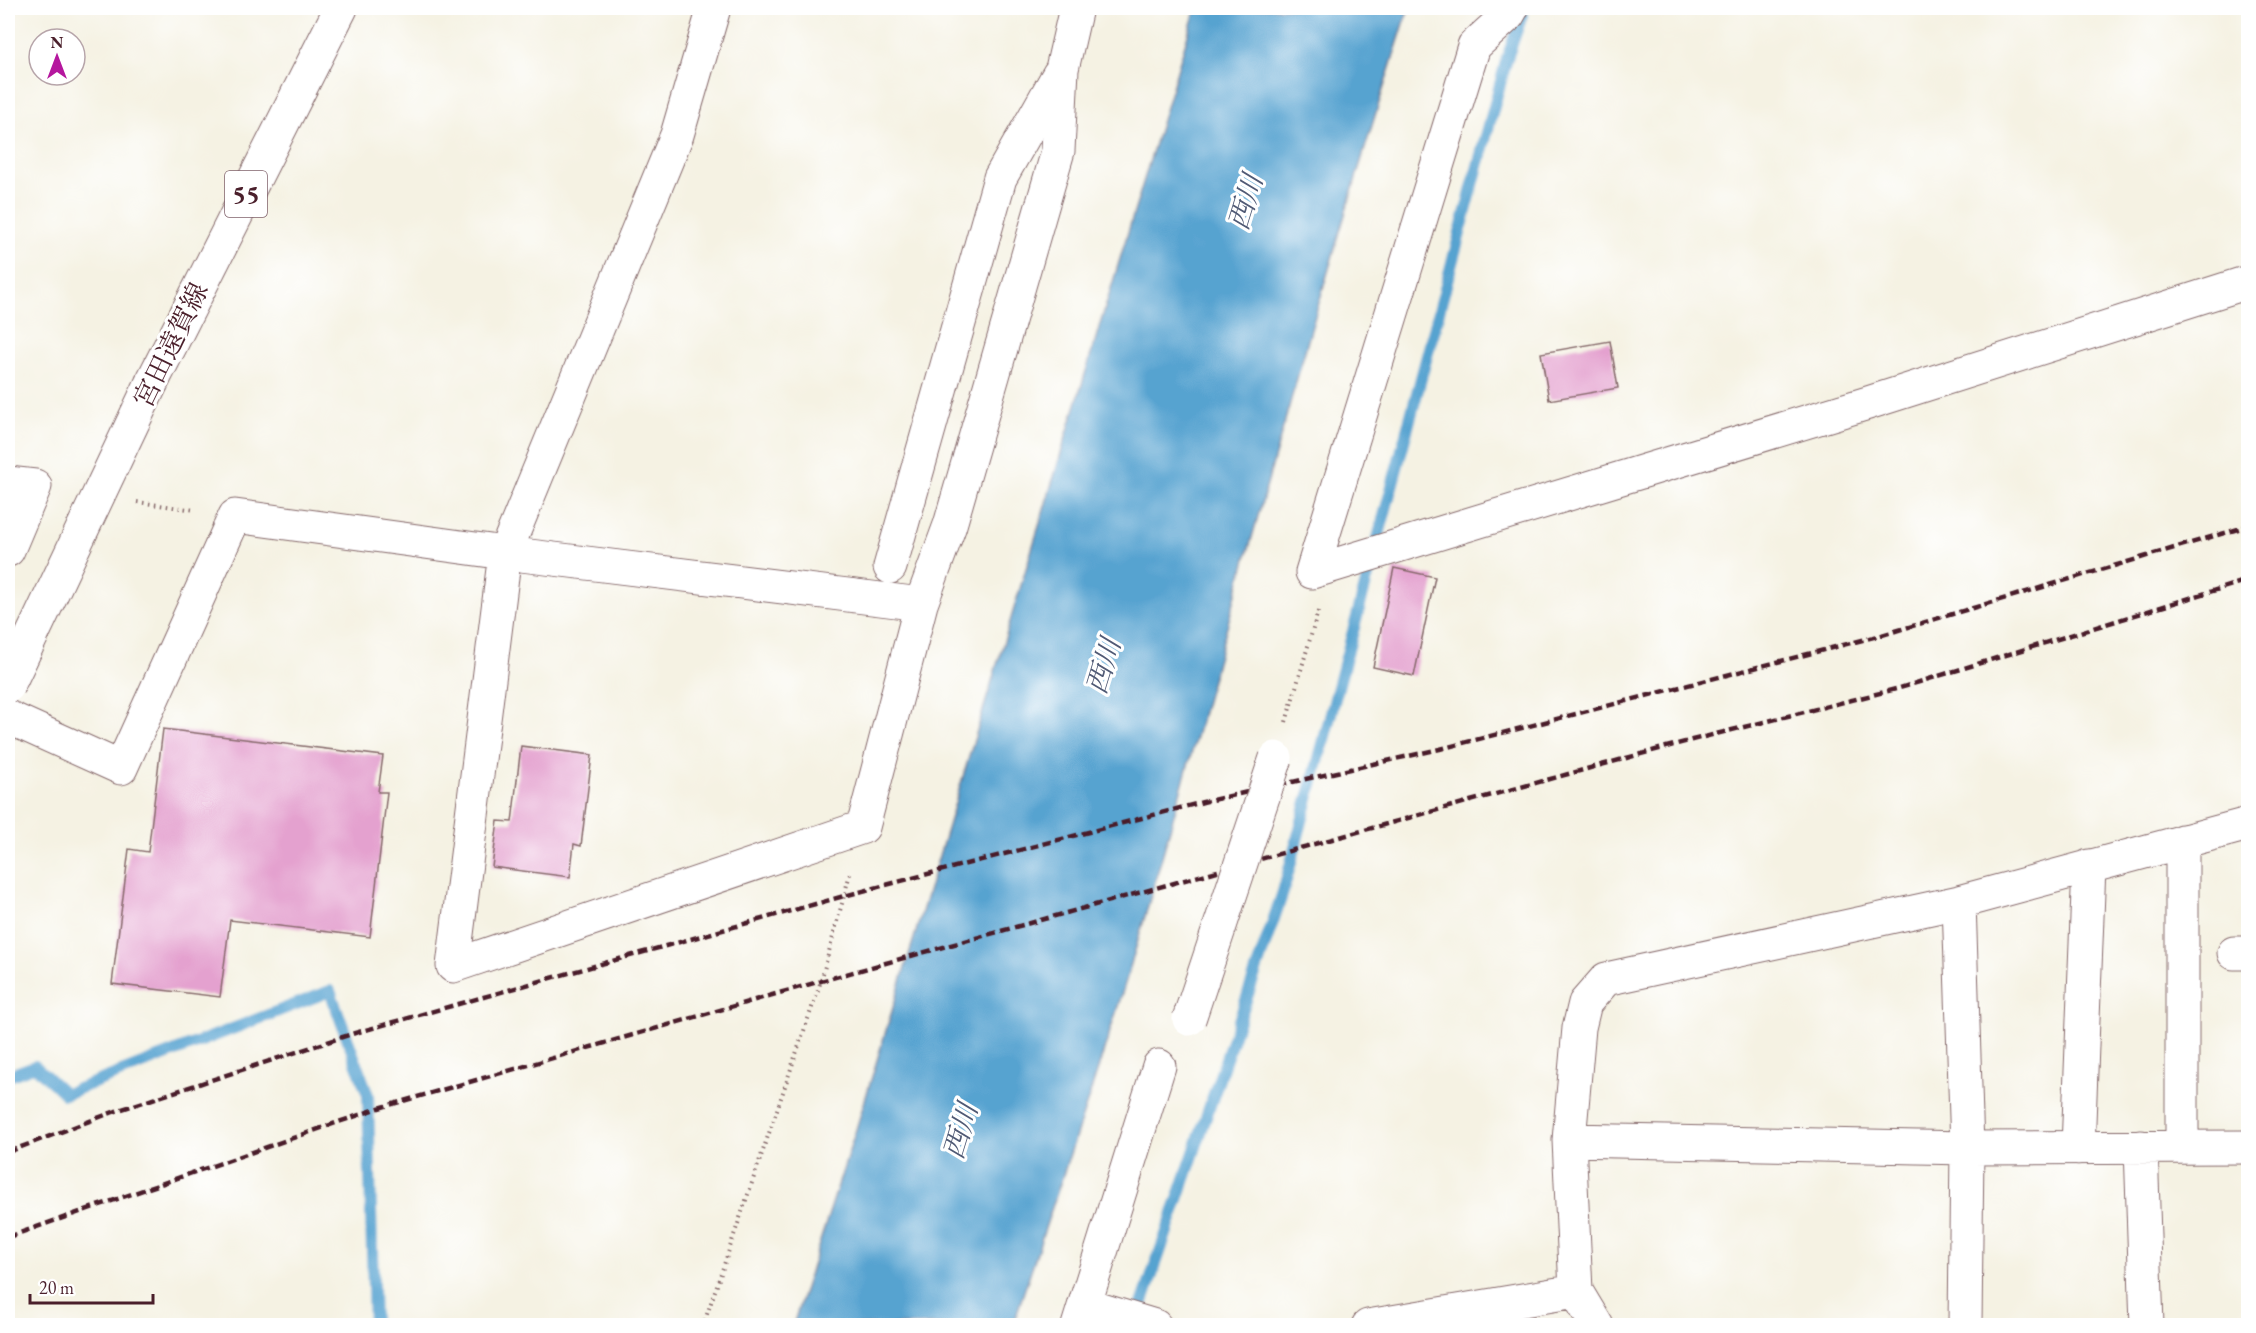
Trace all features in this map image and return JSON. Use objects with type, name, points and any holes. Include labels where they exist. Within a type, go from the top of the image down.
[{"type":"street","name":"宮田遠賀線","points":[[8,686],[153,382],[341,8]]},
{"type":"street","points":[[714,8],[677,135],[506,553],[453,966],[863,827],[921,604],[950,525],[1058,151],[1062,69],[1076,8]]},
{"type":"street","points":[[1512,8],[1508,15],[1474,46],[1312,572],[1868,403],[2248,282]]},
{"type":"street","points":[[890,567],[1000,178],[1062,69]]},
{"type":"street","points":[[8,483],[35,486],[8,550]]},
{"type":"street","points":[[8,717],[121,768],[235,516],[506,553],[921,604]]},
{"type":"street","points":[[1189,1019],[1276,758]]},
{"type":"street","points":[[1597,1326],[1576,1291],[1569,1140],[1581,1020],[1585,1003],[1606,979],[1959,902],[2182,841],[2242,833]]},
{"type":"street","points":[[2182,841],[2182,1147]]},
{"type":"street","points":[[2078,1148],[2089,866]]},
{"type":"street","points":[[1959,902],[1967,1148],[1965,1326]]},
{"type":"street","points":[[1155,1326],[1088,1313],[1160,1066]]},
{"type":"street","points":[[1569,1140],[1967,1148],[2248,1147]]},
{"type":"street","points":[[2141,1147],[2147,1326]]},
{"type":"street","points":[[1368,1326],[1576,1291]]},
{"type":"path","points":[[1276,758],[1320,604]]},
{"type":"path","points":[[703,1326],[821,981],[863,827]]},
{"type":"water","name":"西川","points":[[1196,8],[1409,8],[1304,355],[1124,986],[1013,1325],[793,1325],[854,1136]]},
{"type":"building","points":[[1610,341],[1618,388],[1549,400],[1541,353]]},
{"type":"building","points":[[1394,568],[1435,577],[1414,676],[1373,667]]},
{"type":"building","points":[[163,729],[383,756],[378,792],[387,792],[370,937],[230,920],[220,997],[112,984],[129,849],[148,852]]},
{"type":"building","points":[[521,746],[592,755],[581,846],[574,844],[570,877],[492,867],[498,821],[512,822]]},
{"type":"waterway","points":[[1137,1319],[1283,892],[1507,58],[1522,15]]},
{"type":"waterway","points":[[8,1076],[35,1066],[65,1094],[330,991],[368,1095],[374,1326]]},
{"type":"railway","points":[[8,1152],[116,1111],[355,1033],[844,896],[1203,802],[1440,749],[1882,635],[2248,526]]},
{"type":"railway","points":[[8,1237],[379,1108],[821,981],[1383,825],[1692,740],[1900,688],[2248,580]]}]
